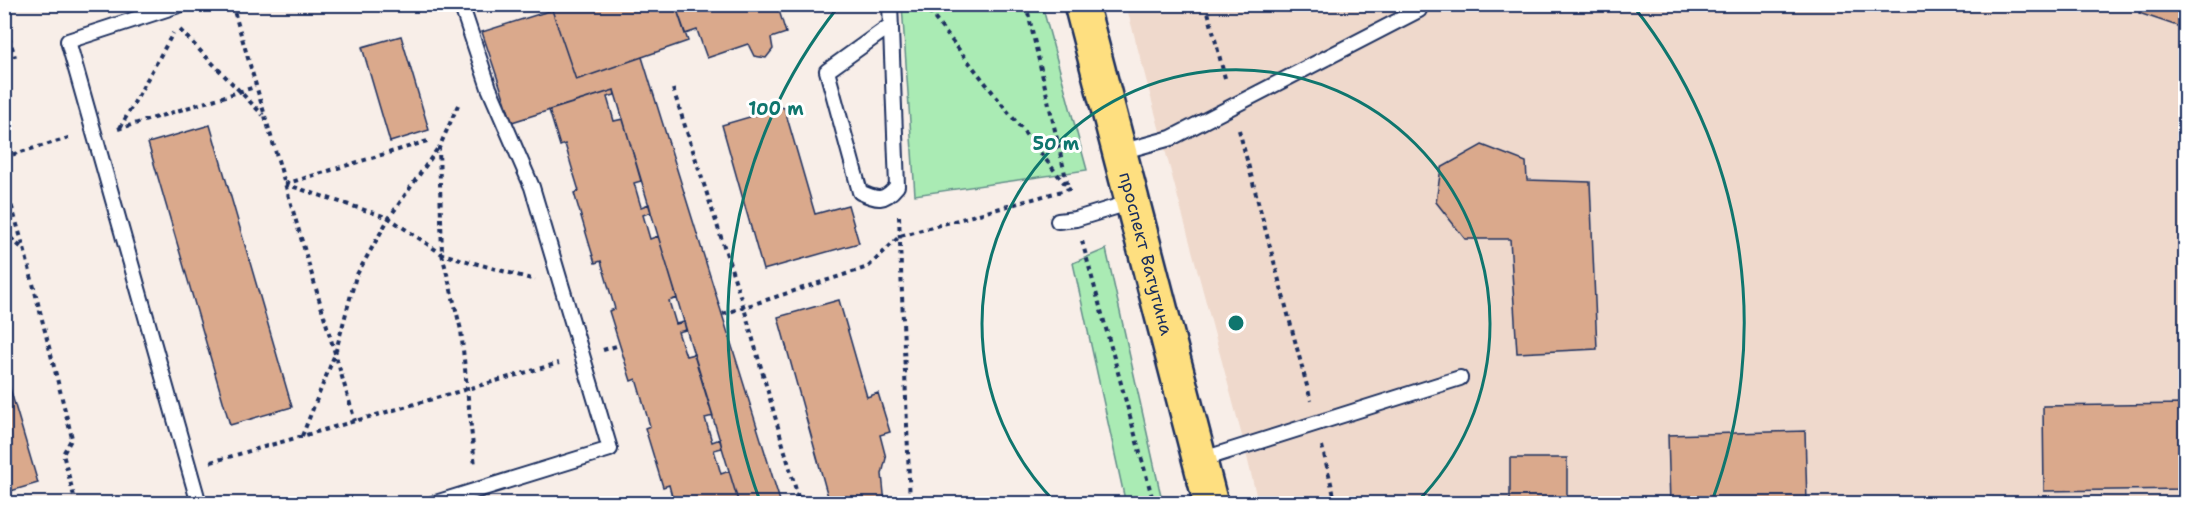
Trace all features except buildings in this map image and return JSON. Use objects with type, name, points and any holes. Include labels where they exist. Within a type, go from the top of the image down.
[{"type":"main road","name":"проспект Ватутина","points":[[1081,4],[1211,504]]},
{"type":"lane","points":[[182,4],[68,41],[199,504]]},
{"type":"lane","points":[[432,504],[610,449],[532,188],[489,88],[460,4]]},
{"type":"lane","points":[[890,4],[891,25],[897,186],[889,196],[876,199],[860,192],[827,71],[891,25]]},
{"type":"lane","points":[[1120,152],[1171,138],[1419,10]]},
{"type":"lane","points":[[1058,222],[1076,219],[1132,202]]},
{"type":"lane","points":[[1200,460],[1460,378]]},
{"type":"path","points":[[232,4],[263,116],[355,421]]},
{"type":"path","points":[[923,4],[1069,189]]},
{"type":"path","points":[[1026,4],[1076,219],[1154,504]]},
{"type":"path","points":[[1206,4],[1317,423],[1336,504]]},
{"type":"path","points":[[4,20],[15,57]]},
{"type":"path","points":[[120,128],[177,27],[263,116]]},
{"type":"path","points":[[4,157],[66,138],[93,135],[120,128],[255,87]]},
{"type":"path","points":[[673,89],[744,308],[800,504]]},
{"type":"path","points":[[302,436],[335,354],[356,276],[389,218],[439,148],[458,105]]},
{"type":"path","points":[[285,184],[432,140]]},
{"type":"path","points":[[439,148],[442,254],[461,330],[477,490]]},
{"type":"path","points":[[4,180],[25,252],[72,438],[63,454],[76,504]]},
{"type":"path","points":[[285,184],[389,218],[442,254],[540,281]]},
{"type":"path","points":[[897,186],[910,504]]},
{"type":"path","points":[[723,314],[868,267],[900,236],[1069,189]]},
{"type":"path","points":[[4,232],[25,252]]},
{"type":"path","points":[[204,464],[620,345]]},
{"type":"shaded area","points":[[1126,5],[2185,5],[2185,503],[1258,503]]},
{"type":"green space","points":[[902,5],[1042,5],[1087,170],[915,195]]},
{"type":"green space","points":[[1106,249],[1163,503],[1112,503],[1125,500],[1073,263]]}]
